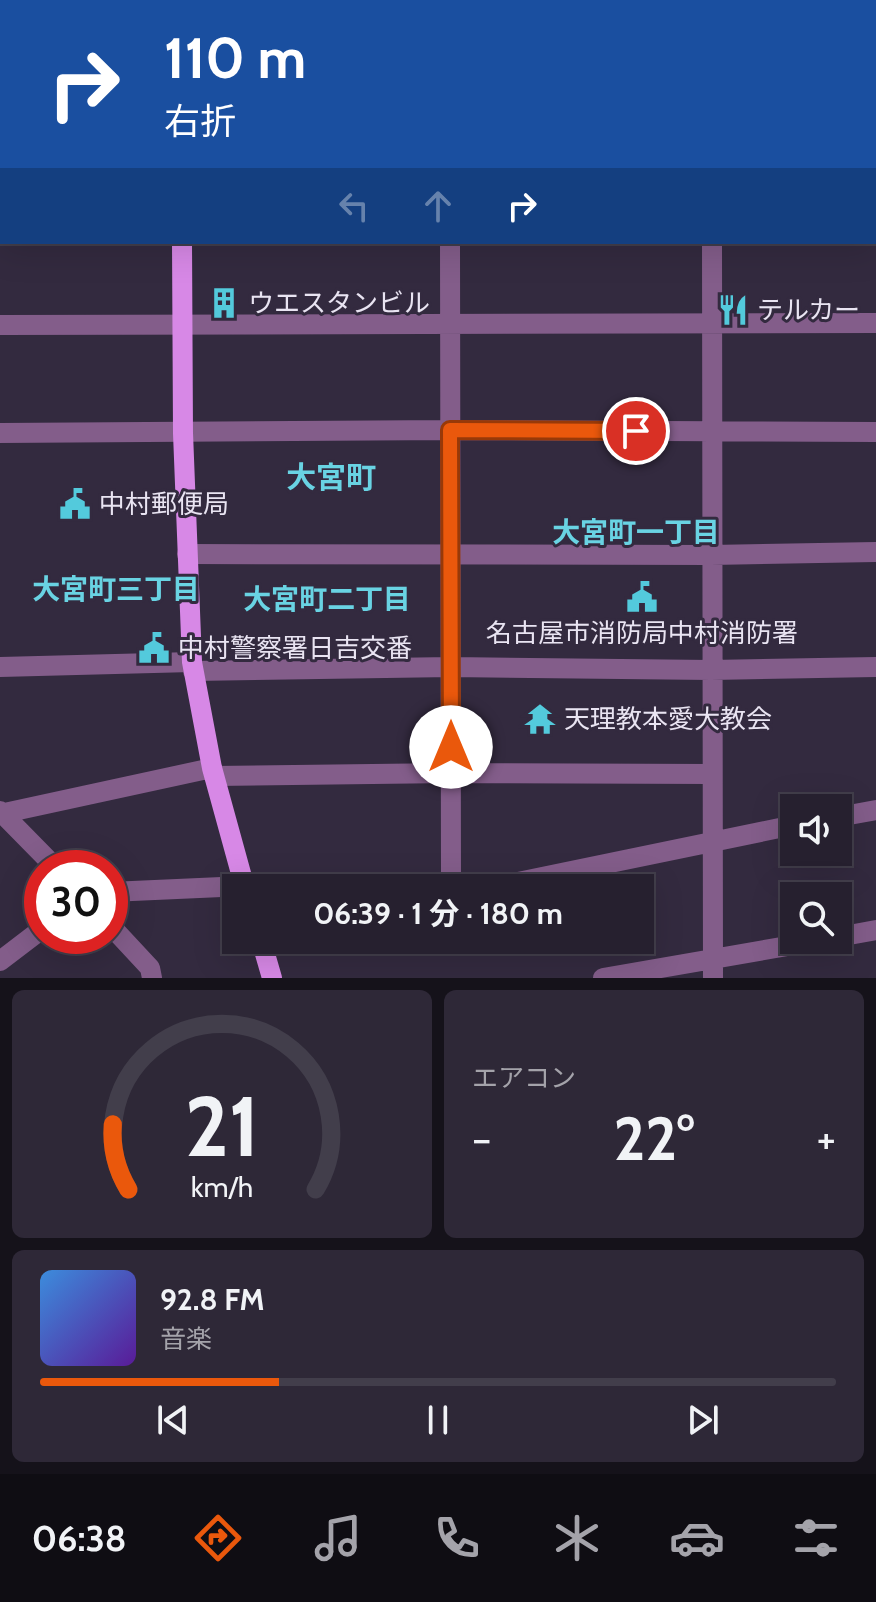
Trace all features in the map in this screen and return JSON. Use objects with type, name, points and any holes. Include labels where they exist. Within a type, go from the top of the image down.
[{"type":"main road","points":[[182,244],[183,433],[192,667],[213,772],[240,874]]},
{"type":"main road","points":[[265,954],[272,978]]},
{"type":"street","points":[[450,244],[451,874]]},
{"type":"street","points":[[712,244],[713,969]]},
{"type":"street","points":[[0,325],[876,323]]},
{"type":"street","points":[[0,433],[450,430],[876,432]]},
{"type":"street","points":[[187,554],[711,555],[876,552]]},
{"type":"street","points":[[0,667],[711,670],[876,667]]},
{"type":"street","points":[[1,813],[213,772],[711,774]]},
{"type":"street","points":[[852,814],[876,810]]},
{"type":"street","points":[[1,813],[38,850]]},
{"type":"street","points":[[556,874],[780,828]]},
{"type":"street","points":[[128,891],[222,888]]},
{"type":"street","points":[[852,934],[876,930]]},
{"type":"street","points":[[0,961],[24,943]]},
{"type":"street","points":[[128,944],[150,968],[152,978]]},
{"type":"street","points":[[603,978],[713,969],[780,951]]},
{"type":"place","name":"ウエスタンビル","points":[[224,303]]},
{"type":"place","name":"テルカー","points":[[733,310]]},
{"type":"place","name":"中村郵便局","points":[[75,504]]},
{"type":"place","name":"名古屋市消防局中村消防署","points":[[642,597]]},
{"type":"place","name":"中村警察署日吉交番","points":[[154,648]]},
{"type":"place","name":"天理教本愛大教会","points":[[540,719]]},
{"type":"district","name":"大宮町","points":[[331,478]]},
{"type":"district","name":"大宮町一丁目","points":[[636,532]]},
{"type":"district","name":"大宮町三丁目","points":[[116,589]]},
{"type":"district","name":"大宮町二丁目","points":[[327,599]]},
{"type":"route","points":[[451,747],[450,430],[636,431]]}]
